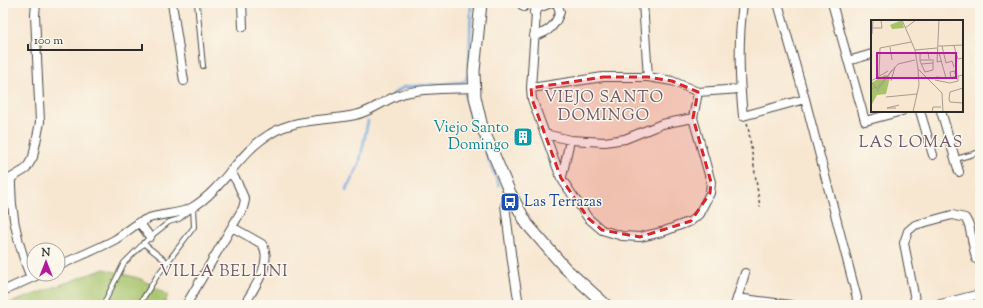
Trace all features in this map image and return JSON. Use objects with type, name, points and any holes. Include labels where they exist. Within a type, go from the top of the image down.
[{"type":"street","points":[[26,267],[15,225],[11,199],[11,178],[26,169],[32,157],[40,122],[35,15],[36,3]]},
{"type":"street","points":[[172,3],[184,81]]},
{"type":"street","points":[[242,3],[242,27]]},
{"type":"street","points":[[481,3],[474,71],[474,88],[482,127],[510,192],[527,224],[565,268],[606,305]]},
{"type":"street","points":[[551,3],[538,8],[535,13],[531,88],[532,99],[561,178],[588,218],[602,230],[622,236],[640,237],[662,232],[691,221],[699,214],[710,193],[711,182],[693,118],[698,92]]},
{"type":"street","points":[[534,36],[550,29],[558,20],[560,12],[557,3]]},
{"type":"street","points":[[643,3],[648,77]]},
{"type":"street","points":[[742,3],[740,19],[740,88],[743,116],[805,99]]},
{"type":"street","points":[[778,3],[805,99],[855,290],[856,305]]},
{"type":"street","points":[[832,3],[865,121],[898,112]]},
{"type":"street","points":[[848,61],[871,54]]},
{"type":"street","points":[[531,88],[603,77],[648,77],[672,81],[698,92],[740,88]]},
{"type":"street","points":[[66,262],[115,239],[139,222],[193,207],[211,193],[255,144],[269,134],[285,126],[356,115],[372,109],[399,95],[412,92],[474,88]]},
{"type":"street","points":[[920,112],[933,155]]},
{"type":"street","points":[[941,112],[959,172]]},
{"type":"street","points":[[545,134],[570,140],[605,142],[625,139],[662,124],[693,118]]},
{"type":"street","points":[[561,178],[570,140]]},
{"type":"street","points":[[186,305],[232,227],[245,200],[230,171]]},
{"type":"street","points":[[510,192],[505,205],[519,305]]},
{"type":"street","points":[[916,305],[904,243],[908,231],[915,225],[952,216],[965,218],[969,225],[976,259]]},
{"type":"street","points":[[139,222],[150,237]]},
{"type":"street","points":[[232,227],[262,244],[264,248],[263,272],[244,305]]},
{"type":"street","points":[[745,273],[736,302],[790,305]]},
{"type":"street","points":[[3,291],[26,280]]},
{"type":"street","points":[[937,305],[980,294]]},
{"type":"lane","points":[[197,3],[203,66]]},
{"type":"lane","points":[[955,159],[978,153]]},
{"type":"lane","points":[[103,305],[124,264],[143,243],[169,222],[179,219],[193,207]]},
{"type":"lane","points":[[139,305],[157,276],[194,227],[193,207]]},
{"type":"lane","points":[[143,243],[167,262]]},
{"type":"path","points":[[743,116],[748,126],[760,207]]},
{"type":"highlighted area","points":[[603,77],[648,77],[672,81],[698,92],[693,118],[711,182],[710,193],[691,221],[640,237],[602,230],[588,218],[561,178],[532,99],[531,88]]},
{"type":"green space","points":[[104,269],[141,279],[168,295],[164,305],[5,305]]},
{"type":"waterway","points":[[393,94],[404,87],[462,82],[466,80],[469,72],[471,3]]},
{"type":"waterway","points":[[465,94],[468,109],[499,185]]},
{"type":"waterway","points":[[346,190],[359,165],[368,121]]},
{"type":"place","name":"Viejo Santo Domingo","points":[[523,137]]},
{"type":"place","name":"Las Terrazas","points":[[510,202]]},
{"type":"district","name":"VIEJO SANTO DOMINGO","points":[[604,107]]},
{"type":"district","name":"LAS LOMAS","points":[[911,143]]},
{"type":"district","name":"VILLA BELLINI","points":[[224,272]]}]
